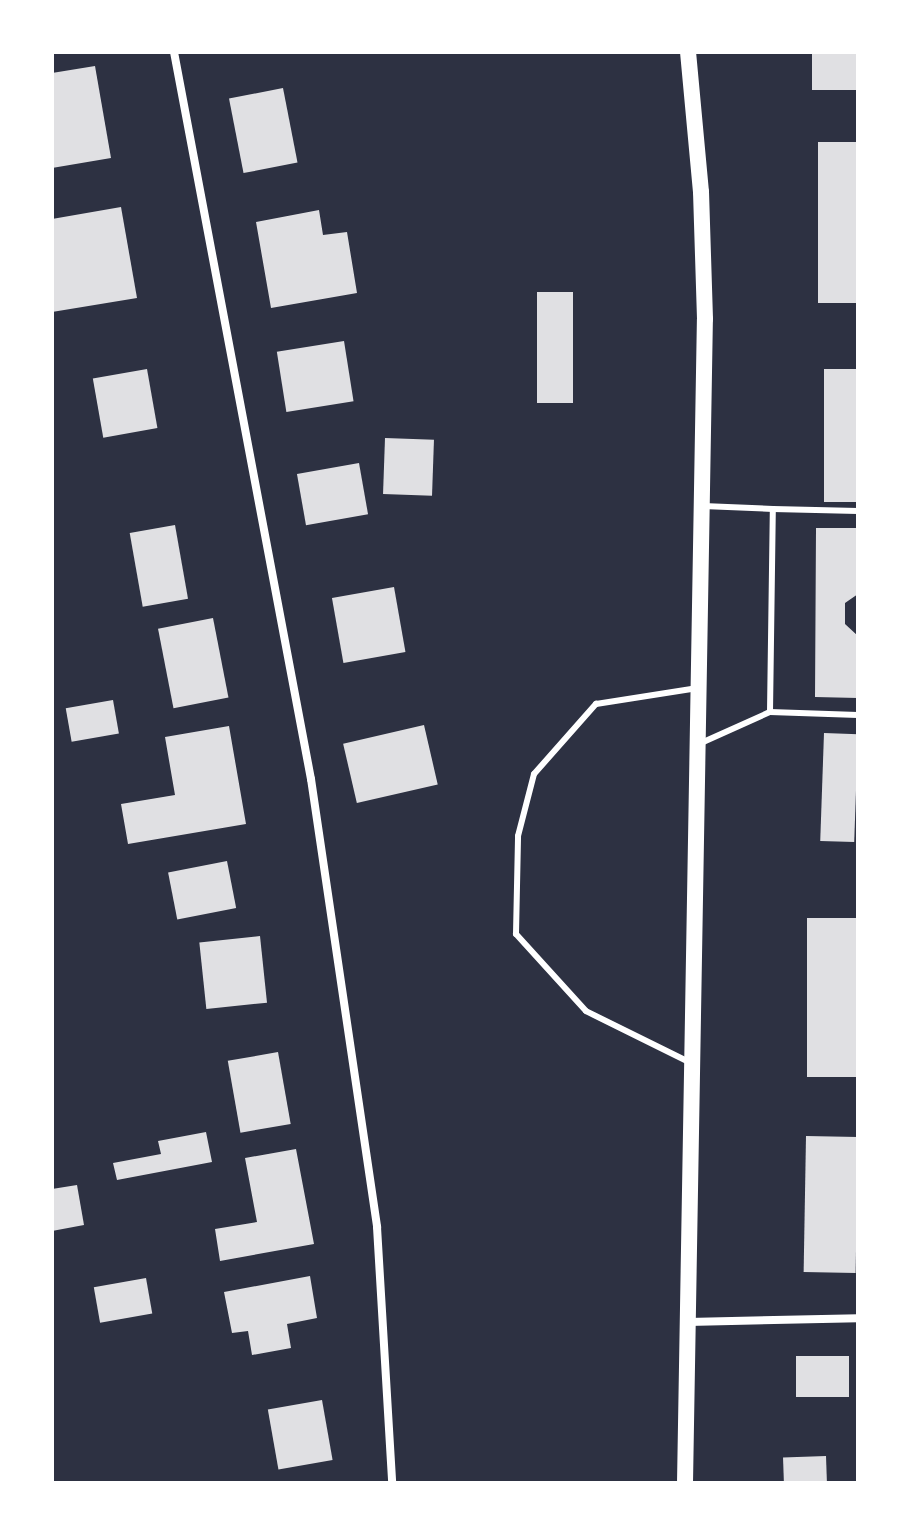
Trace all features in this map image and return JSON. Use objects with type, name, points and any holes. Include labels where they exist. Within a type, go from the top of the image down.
[{"type":"main road","points":[[685,1483],[704,238],[688,52]]},
{"type":"street","points":[[174,52],[311,779],[377,1227],[392,1483]]},
{"type":"street","points":[[688,1322],[858,1318]]},
{"type":"lane","points":[[702,506],[858,511]]},
{"type":"lane","points":[[770,712],[773,509]]},
{"type":"lane","points":[[692,1063],[586,1011],[516,934],[516,920],[518,836],[534,774],[596,704],[698,688]]},
{"type":"lane","points":[[698,745],[770,712],[858,715]]},
{"type":"building","points":[[812,52],[858,52],[858,90],[812,90]]},
{"type":"building","points":[[95,66],[111,158],[52,168],[52,73]]},
{"type":"building","points":[[283,88],[298,163],[244,173],[229,98]]},
{"type":"building","points":[[818,142],[858,142],[858,303],[818,303]]},
{"type":"building","points":[[121,207],[137,298],[52,312],[52,219]]},
{"type":"building","points":[[319,210],[323,235],[347,232],[357,293],[271,308],[256,222]]},
{"type":"building","points":[[537,292],[573,292],[573,403],[537,403]]},
{"type":"building","points":[[344,341],[354,401],[286,412],[277,352]]},
{"type":"building","points":[[147,369],[157,428],[103,438],[93,379]]},
{"type":"building","points":[[824,369],[858,369],[858,502],[824,502]]},
{"type":"building","points":[[385,438],[434,440],[432,496],[383,494]]},
{"type":"building","points":[[359,463],[368,514],[306,525],[297,474]]},
{"type":"building","points":[[175,525],[188,599],[143,607],[130,533]]},
{"type":"building","points":[[816,528],[858,528],[858,594],[845,603],[845,624],[858,636],[858,698],[815,697]]},
{"type":"building","points":[[394,587],[405,652],[343,663],[332,598]]},
{"type":"building","points":[[213,618],[228,698],[173,708],[158,629]]},
{"type":"building","points":[[113,700],[119,733],[72,742],[66,708]]},
{"type":"building","points":[[424,725],[438,784],[357,803],[343,744]]},
{"type":"building","points":[[229,726],[246,824],[128,844],[121,804],[175,795],[165,737]]},
{"type":"building","points":[[824,733],[858,734],[854,842],[820,841]]},
{"type":"building","points":[[227,861],[236,908],[177,920],[168,872]]},
{"type":"building","points":[[807,918],[858,918],[858,1077],[807,1077]]},
{"type":"building","points":[[260,936],[267,1003],[206,1009],[199,942]]},
{"type":"building","points":[[278,1052],[291,1124],[240,1133],[228,1061]]},
{"type":"building","points":[[206,1132],[212,1162],[117,1180],[113,1163],[161,1154],[158,1141]]},
{"type":"building","points":[[806,1136],[858,1137],[856,1273],[804,1272]]},
{"type":"building","points":[[296,1149],[314,1244],[220,1261],[215,1229],[257,1222],[245,1158]]},
{"type":"building","points":[[77,1185],[84,1225],[52,1231],[52,1189]]},
{"type":"building","points":[[310,1276],[317,1318],[287,1324],[291,1348],[252,1355],[248,1331],[232,1333],[224,1292]]},
{"type":"building","points":[[146,1278],[152,1313],[100,1323],[94,1287]]},
{"type":"building","points":[[796,1356],[849,1356],[849,1397],[796,1397]]},
{"type":"building","points":[[322,1400],[333,1460],[278,1470],[268,1410]]},
{"type":"building","points":[[826,1456],[827,1483],[784,1483],[783,1458]]}]
